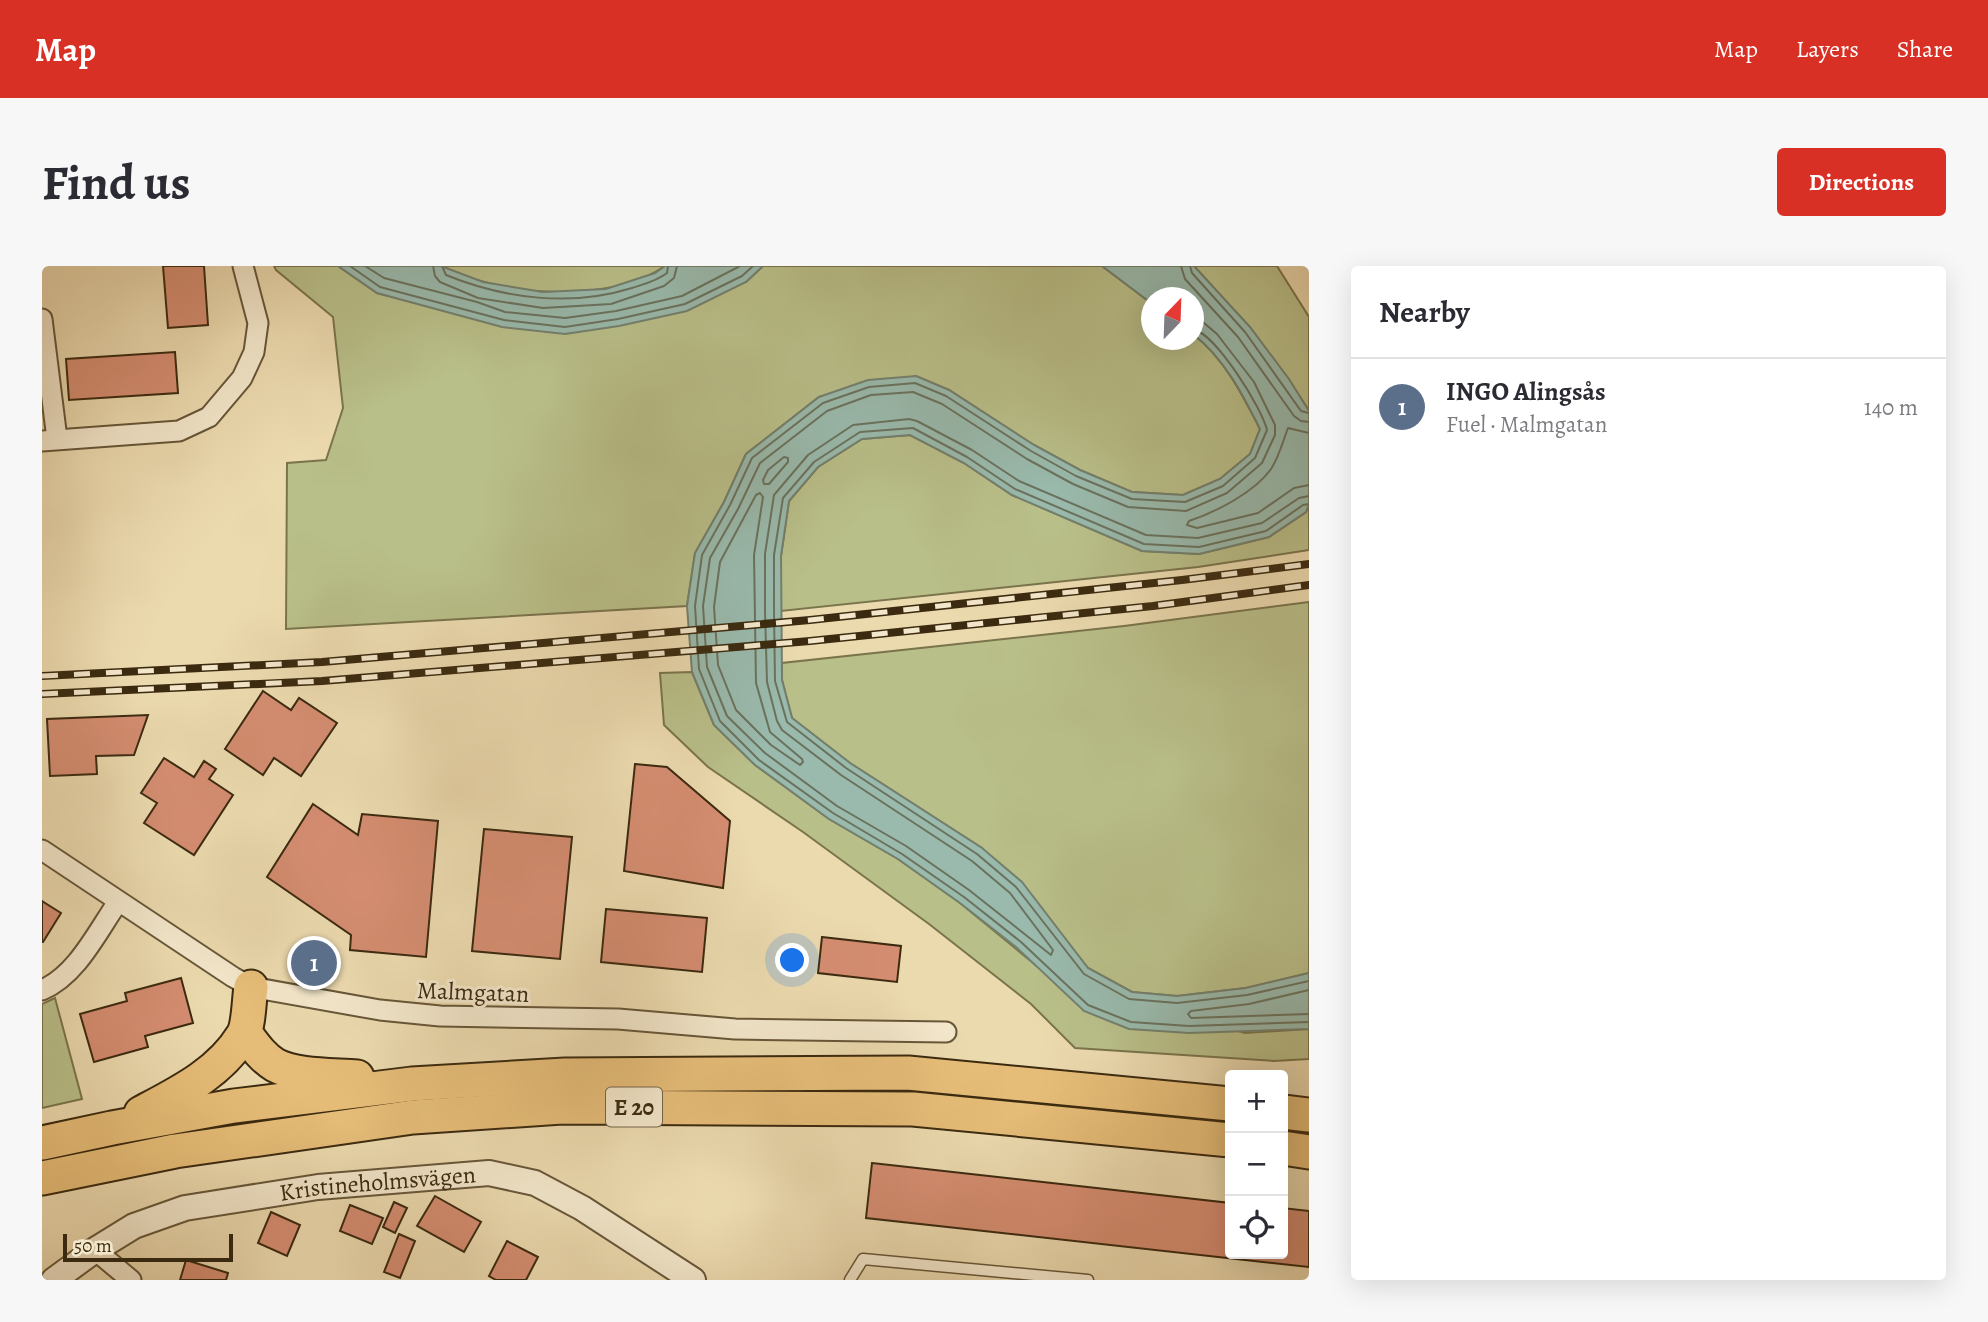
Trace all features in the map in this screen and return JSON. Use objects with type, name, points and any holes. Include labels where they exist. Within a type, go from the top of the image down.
[{"type":"highway","points":[[112,1128],[195,1085],[223,1058],[245,1033],[251,987]]},
{"type":"highway","points":[[245,1033],[262,1056],[277,1066],[295,1071],[412,1084]]},
{"type":"highway","name":"E 20","points":[[42,1143],[234,1106],[412,1084],[565,1075],[908,1073],[1225,1104]]},
{"type":"highway","name":"E 20","points":[[42,1178],[175,1151],[414,1117],[562,1107],[913,1109],[1225,1140]]},
{"type":"highway","points":[[1288,1112],[1309,1115]]},
{"type":"highway","points":[[1288,1149],[1309,1152]]},
{"type":"street","points":[[42,319],[49,436],[179,431],[209,416],[242,378],[254,352],[258,323],[243,266]]},
{"type":"street","name":"Malmgatan","points":[[42,850],[251,987],[380,1010],[440,1016],[618,1019],[735,1028],[946,1032]]},
{"type":"street","points":[[42,990],[55,985],[77,962],[118,902]]},
{"type":"street","name":"Kristineholmsvägen","points":[[54,1280],[134,1226],[186,1208],[318,1187],[489,1173],[535,1183],[582,1208],[693,1280]]},
{"type":"street","points":[[95,1250],[131,1280]]},
{"type":"lane","points":[[850,1280],[863,1259],[1088,1280]]},
{"type":"green space","points":[[274,266],[338,266],[377,293],[433,307],[746,282],[763,266],[1102,266],[1141,295],[1141,350],[1204,350],[1204,343],[1232,378],[1260,429],[1250,454],[1220,479],[1183,495],[1132,492],[1080,470],[1034,445],[949,390],[916,376],[819,397],[746,454],[724,502],[695,553],[687,606],[286,629],[287,463],[326,460],[343,408],[333,317]]},
{"type":"green space","points":[[441,266],[665,266],[624,284],[575,292],[550,292],[502,286]]},
{"type":"green space","points":[[1194,266],[1277,266],[1309,317],[1309,411],[1255,336]]},
{"type":"green space","points":[[910,435],[964,463],[1012,495],[1142,551],[1199,554],[1269,537],[1306,512],[1309,504],[1309,550],[1198,567],[781,611],[781,556],[789,501],[818,467],[862,439]]},
{"type":"green space","points":[[1309,602],[1309,973],[1246,988],[1177,996],[1132,992],[1088,968],[1056,928],[982,848],[850,763],[792,718],[782,680],[782,663],[1124,626]]},
{"type":"green space","points":[[692,672],[714,725],[755,765],[829,819],[898,859],[960,903],[1049,976],[1245,1033],[1309,1029],[1309,1059],[1274,1061],[1075,1048],[1031,1004],[929,924],[708,767],[664,725],[660,673]]},
{"type":"green space","points":[[55,998],[82,1099],[42,1108],[42,1004]]},
{"type":"water","points":[[338,266],[441,266],[483,282],[543,292],[606,289],[655,273],[665,266],[763,266],[746,282],[687,311],[619,326],[565,334],[502,327],[377,293]]},
{"type":"water","points":[[1102,266],[1194,266],[1250,327],[1309,411],[1309,504],[1306,512],[1269,537],[1199,554],[1142,551],[1012,495],[964,463],[910,435],[862,439],[818,467],[789,501],[781,556],[782,680],[792,718],[850,763],[982,848],[1022,882],[1088,968],[1132,992],[1177,996],[1246,988],[1309,973],[1309,1029],[1189,1033],[1129,1029],[1084,1011],[1016,947],[960,903],[898,859],[829,819],[755,765],[714,725],[692,672],[687,606],[695,553],[724,502],[746,454],[819,397],[868,380],[916,376],[949,390],[1034,445],[1080,470],[1132,492],[1183,495],[1220,479],[1250,454],[1260,429],[1240,390],[1204,343],[1204,287],[1141,287],[1141,295]]},
{"type":"building","points":[[163,266],[204,266],[208,325],[168,328]]},
{"type":"building","points":[[175,352],[178,393],[69,400],[66,359]]},
{"type":"building","points":[[263,691],[291,710],[299,698],[337,723],[301,776],[274,758],[263,775],[225,749]]},
{"type":"building","points":[[148,715],[134,755],[96,756],[97,774],[50,776],[47,719]]},
{"type":"building","points":[[164,758],[194,777],[204,761],[216,769],[209,779],[233,795],[194,855],[144,823],[157,803],[141,793]]},
{"type":"building","points":[[635,764],[667,767],[730,821],[723,888],[624,871]]},
{"type":"building","points":[[313,804],[358,835],[362,814],[438,821],[426,957],[350,950],[351,935],[267,877]]},
{"type":"building","points":[[484,829],[572,837],[560,959],[472,951]]},
{"type":"building","points":[[42,901],[61,913],[43,942],[42,942]]},
{"type":"building","points":[[606,909],[707,918],[702,972],[601,962]]},
{"type":"building","points":[[822,937],[901,946],[897,982],[818,973]]},
{"type":"building","points":[[181,978],[193,1023],[145,1036],[148,1047],[94,1062],[80,1014],[127,1001],[125,993]]},
{"type":"building","points":[[872,1163],[1225,1202],[1225,1258],[866,1218]]},
{"type":"building","points":[[435,1196],[481,1222],[464,1252],[417,1226]]},
{"type":"building","points":[[394,1202],[407,1208],[395,1233],[383,1227]]},
{"type":"building","points":[[350,1205],[383,1218],[372,1244],[340,1231]]},
{"type":"building","points":[[1288,1209],[1309,1211],[1309,1267],[1237,1259],[1288,1259]]},
{"type":"building","points":[[271,1212],[300,1225],[287,1256],[258,1243]]},
{"type":"building","points":[[399,1234],[415,1241],[400,1278],[384,1272]]},
{"type":"building","points":[[507,1241],[538,1257],[526,1280],[496,1280],[489,1276]]},
{"type":"building","points":[[186,1260],[228,1273],[226,1280],[180,1280]]},
{"type":"railway","points":[[42,676],[322,662],[810,620],[1309,564]]},
{"type":"railway","points":[[42,694],[322,681],[810,641],[1153,606],[1309,585]]},
{"type":"place","name":"INGO Alingsås","points":[[314,963]]}]
